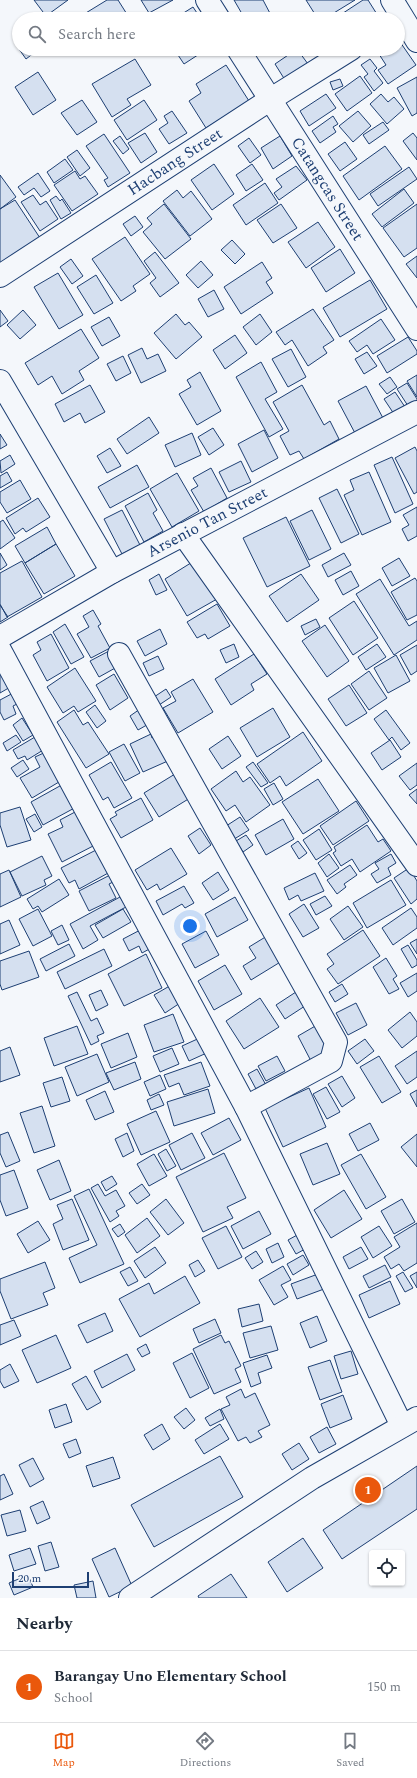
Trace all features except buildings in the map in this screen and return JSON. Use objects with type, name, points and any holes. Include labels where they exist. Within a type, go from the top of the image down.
[{"type":"street","points":[[207,0],[215,12]]},
{"type":"street","points":[[405,17],[417,41]]},
{"type":"street","name":"Catangcas Street","points":[[243,56],[417,329]]},
{"type":"street","name":"Hacbang Street","points":[[0,276],[271,99],[340,56]]},
{"type":"street","points":[[0,381],[112,572]]},
{"type":"street","name":"Arsenio Tan Street","points":[[0,637],[112,572],[417,412]]},
{"type":"street","points":[[183,534],[417,864]]},
{"type":"street","points":[[0,650],[246,1108],[409,1422],[312,1478],[130,1598]]},
{"type":"street","points":[[118,654],[336,1042],[331,1061],[246,1108]]},
{"type":"place","name":"Barangay Uno Elementary School","points":[[368,1490]]}]
